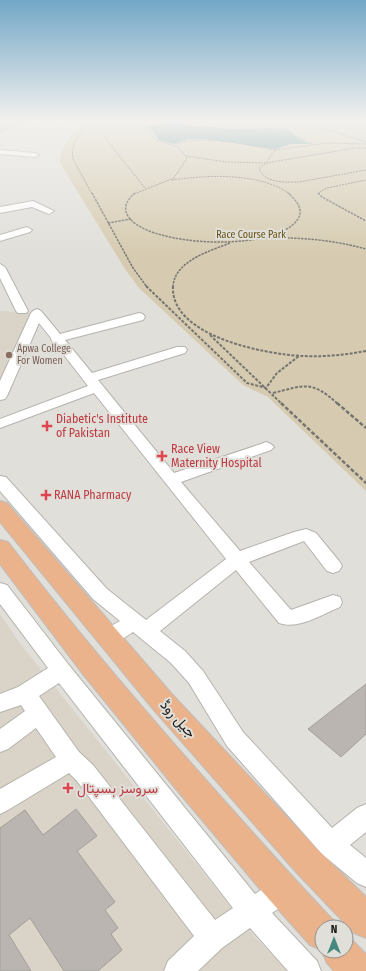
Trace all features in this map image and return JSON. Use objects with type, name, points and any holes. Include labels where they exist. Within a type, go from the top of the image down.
[{"type":"main road","name":"جیل روڈ","points":[[0,508],[172,713],[307,861],[366,921]]},
{"type":"main road","points":[[0,548],[40,603],[132,715],[282,891],[314,925]]},
{"type":"main road","points":[[347,959],[358,971]]},
{"type":"street","points":[[0,210],[32,204],[49,211]]},
{"type":"street","points":[[0,238],[28,230]]},
{"type":"street","points":[[1,271],[22,311]]},
{"type":"street","points":[[0,396],[37,313],[56,339],[171,480],[286,618],[293,618],[333,602]]},
{"type":"street","points":[[56,339],[139,317]]},
{"type":"street","points":[[0,424],[93,383],[181,350]]},
{"type":"street","points":[[171,480],[266,446]]},
{"type":"street","points":[[0,481],[100,594],[178,657],[196,677],[235,739],[332,845],[366,874]]},
{"type":"street","points":[[108,637],[140,626],[238,559],[300,536],[306,535],[310,537],[333,566]]},
{"type":"street","points":[[0,590],[61,670],[252,911],[307,971]]},
{"type":"street","points":[[0,703],[25,694],[61,670]]},
{"type":"street","points":[[25,694],[71,760],[85,773],[212,938]]},
{"type":"street","points":[[0,742],[39,713]]},
{"type":"street","points":[[0,802],[71,760]]},
{"type":"street","points":[[332,845],[366,816]]},
{"type":"street","points":[[178,971],[212,938],[282,891]]},
{"type":"path","points":[[76,165],[133,268],[146,287],[247,383],[266,388]]},
{"type":"path","points":[[127,165],[145,188]]},
{"type":"path","points":[[172,180],[182,165]]},
{"type":"path","points":[[263,165],[259,169],[260,172],[270,179],[284,182],[299,182],[366,170]]},
{"type":"path","points":[[262,238],[289,228],[297,221],[301,213],[300,206],[296,200],[282,190],[263,183],[246,179],[222,177],[172,180],[145,188],[129,200],[126,206],[126,213],[140,226],[153,233],[171,238],[213,243],[235,242],[262,238],[312,238],[366,249]]},
{"type":"path","points":[[263,183],[270,179]]},
{"type":"path","points":[[366,180],[327,188],[318,193],[322,197],[366,221]]},
{"type":"path","points":[[108,223],[131,219]]},
{"type":"path","points":[[235,242],[196,256],[183,266],[175,276],[171,288],[173,300],[181,313],[207,332],[227,341],[254,349],[299,356],[330,356],[366,352]]},
{"type":"path","points":[[188,326],[197,326]]},
{"type":"path","points":[[207,332],[366,483]]},
{"type":"path","points":[[266,388],[277,373],[299,356]]},
{"type":"path","points":[[272,394],[301,386],[317,388],[322,390],[366,428]]},
{"type":"shaded area","name":"Apwa College For Women","points":[[0,311],[37,313],[0,396]]},
{"type":"shaded area","name":"سروسز ہسپتال","points":[[0,614],[19,642],[253,935],[287,971],[0,971]]},
{"type":"green space","name":"Race Course Park","points":[[61,165],[366,165],[366,491],[268,397],[243,385],[139,288],[125,269]]},
{"type":"building","points":[[366,684],[366,734],[341,757],[308,729]]},
{"type":"building","points":[[76,809],[97,836],[77,851],[115,902],[105,910],[118,928],[111,934],[122,950],[98,971],[64,971],[30,918],[9,935],[31,971],[0,971],[0,828],[25,810],[43,835]]},
{"type":"place","name":"Apwa College For Women","points":[[9,355]]},
{"type":"place","name":"Diabetic's Institute of Pakistan","points":[[47,426]]},
{"type":"place","name":"Race View Maternity Hospital","points":[[162,456]]},
{"type":"place","name":"RANA Pharmacy","points":[[46,495]]},
{"type":"place","name":"سروسز ہسپتال","points":[[68,788]]}]
